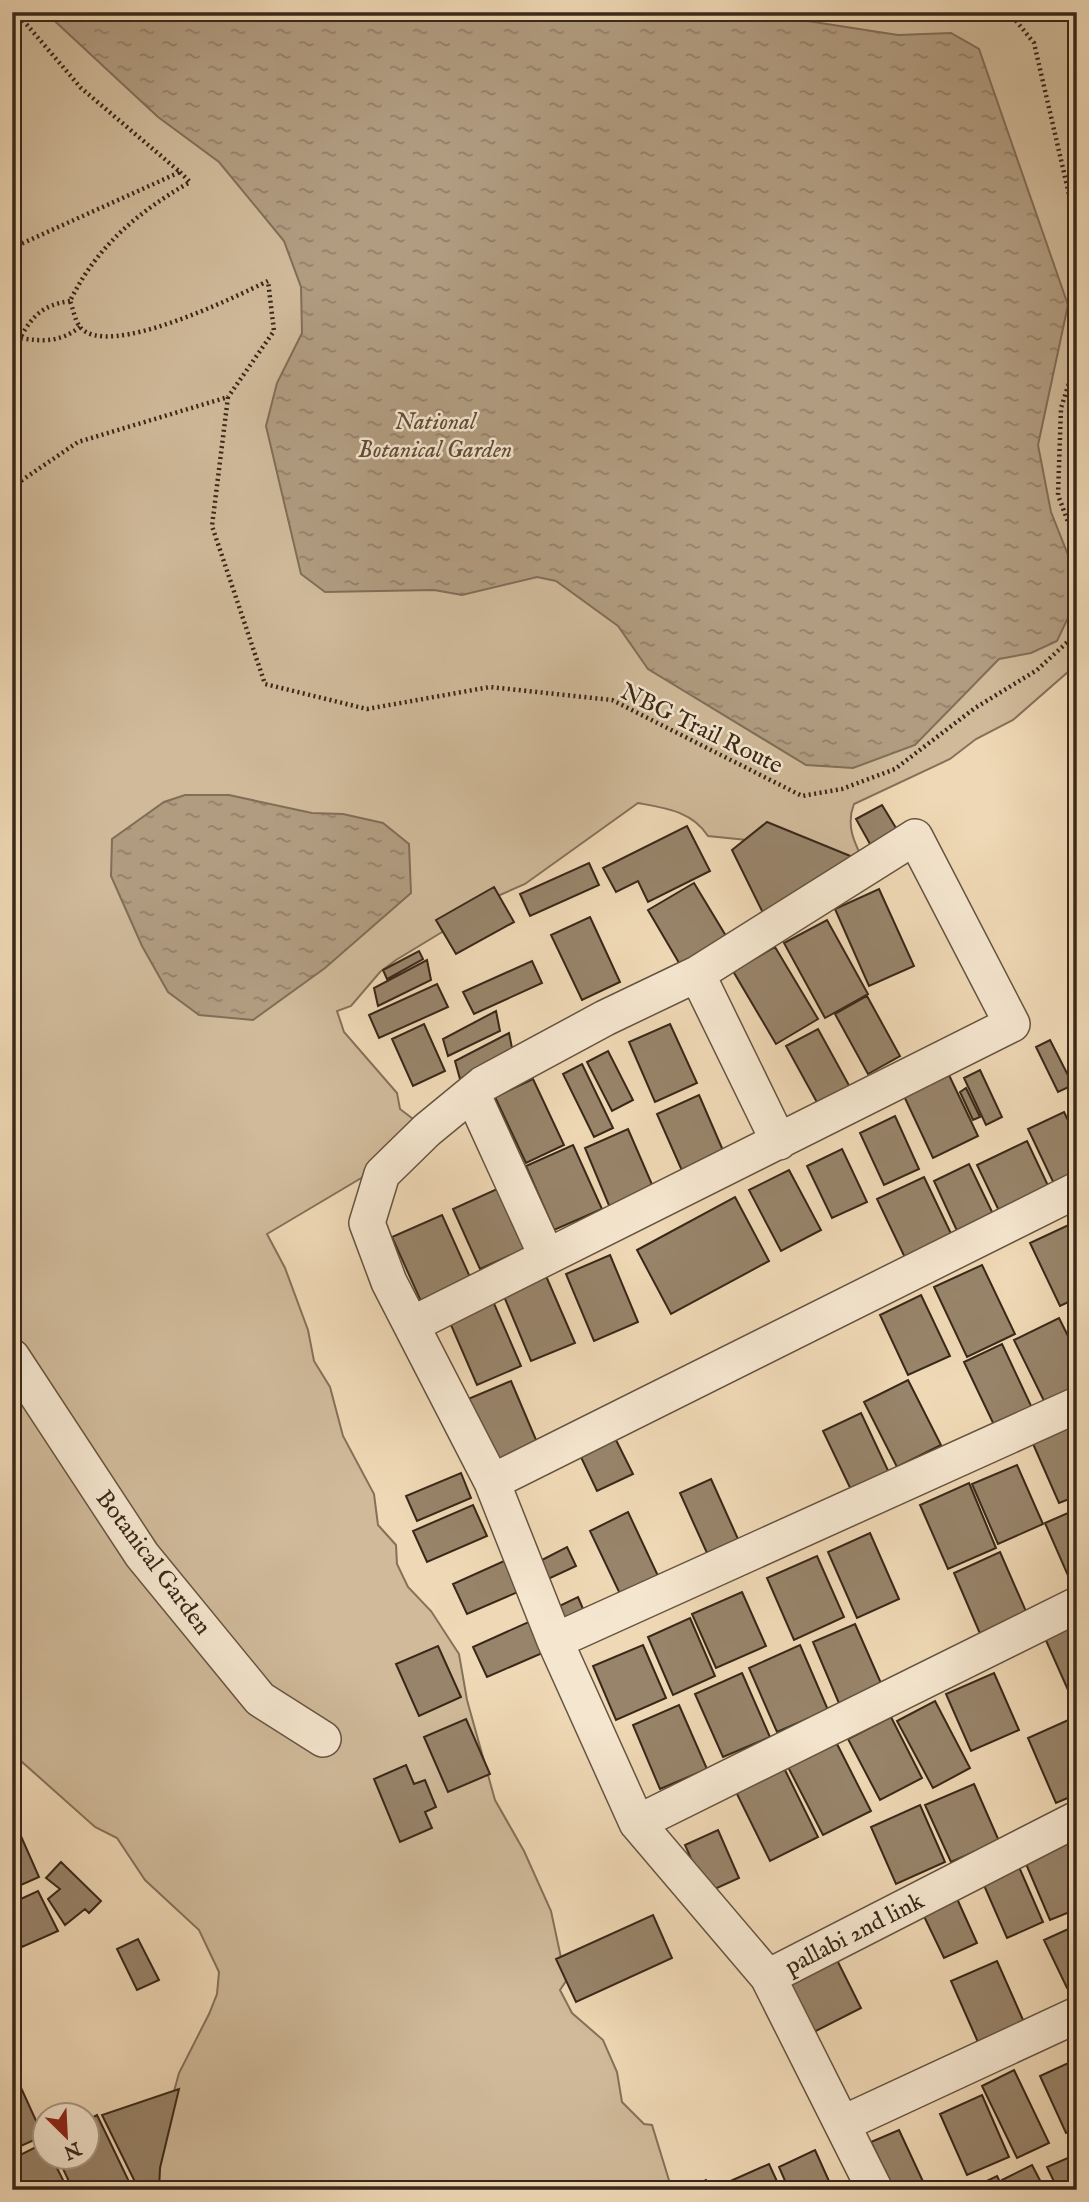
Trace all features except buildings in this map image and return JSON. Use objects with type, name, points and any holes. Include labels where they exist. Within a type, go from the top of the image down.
[{"type":"street","points":[[413,1324],[1013,1024],[915,837],[697,974],[605,1018],[472,1093],[383,1174],[367,1223],[389,1282],[413,1324],[492,1482],[555,1641],[637,1823],[768,1978]]},
{"type":"street","points":[[697,974],[779,1142]]},
{"type":"street","points":[[472,1093],[547,1257]]},
{"type":"street","points":[[492,1482],[1077,1190]]},
{"type":"street","name":"Botanical Garden","points":[[12,1357],[159,1575],[260,1699],[323,1739]]},
{"type":"street","points":[[555,1641],[1077,1405]]},
{"type":"street","points":[[637,1823],[1077,1605]]},
{"type":"street","name":"pallabi 2nd link","points":[[875,2190],[768,1978],[1077,1819]]},
{"type":"street","points":[[842,2124],[1077,2015]]},
{"type":"path","points":[[16,12],[81,88],[190,182],[144,209],[110,241],[81,280],[70,301],[80,327],[69,335],[47,343],[20,338]]},
{"type":"path","points":[[1009,12],[1034,43],[1077,229]]},
{"type":"path","points":[[12,248],[180,172]]},
{"type":"path","name":"NBG Trail Route","points":[[80,327],[97,337],[142,333],[268,281],[274,331],[228,397],[212,526],[265,684],[367,709],[490,687],[612,700],[802,796],[842,789],[895,769],[975,708],[1037,670],[1074,636],[1077,629]]},
{"type":"path","points":[[12,342],[20,338],[33,314],[53,303],[70,301]]},
{"type":"path","points":[[1077,358],[1061,408],[1058,495],[1077,546]]},
{"type":"path","points":[[12,487],[78,442],[228,397]]},
{"type":"green space","name":"National Botanical Garden","points":[[12,12],[1077,12],[1077,664],[1013,720],[976,739],[950,759],[854,804],[851,830],[869,872],[747,840],[708,836],[686,816],[638,803],[525,884],[486,901],[452,926],[396,960],[380,972],[351,1006],[337,1011],[344,1032],[397,1093],[400,1109],[413,1119],[373,1171],[267,1234],[285,1268],[308,1330],[314,1361],[330,1387],[343,1436],[374,1494],[378,1525],[396,1545],[397,1564],[408,1587],[431,1611],[459,1654],[467,1700],[495,1800],[524,1851],[551,1911],[566,1981],[560,1990],[572,2013],[603,2040],[617,2072],[622,2102],[644,2124],[652,2125],[672,2190],[154,2190],[162,2135],[179,2073],[217,1994],[219,1972],[199,1930],[145,1880],[117,1838],[95,1827],[12,1753]]},
{"type":"water","points":[[45,12],[749,12],[898,35],[951,33],[979,49],[1068,305],[1038,445],[1051,512],[1076,575],[1075,603],[1057,641],[1031,653],[999,659],[915,745],[853,768],[806,765],[648,669],[618,626],[556,581],[537,577],[462,595],[434,590],[325,592],[301,574],[266,426],[277,383],[302,333],[301,287],[284,241],[219,162],[158,117]]},
{"type":"water","points":[[185,795],[229,795],[312,813],[343,814],[383,823],[409,844],[411,893],[325,968],[253,1020],[199,1015],[168,992],[142,946],[111,876],[112,839],[164,802]]}]
